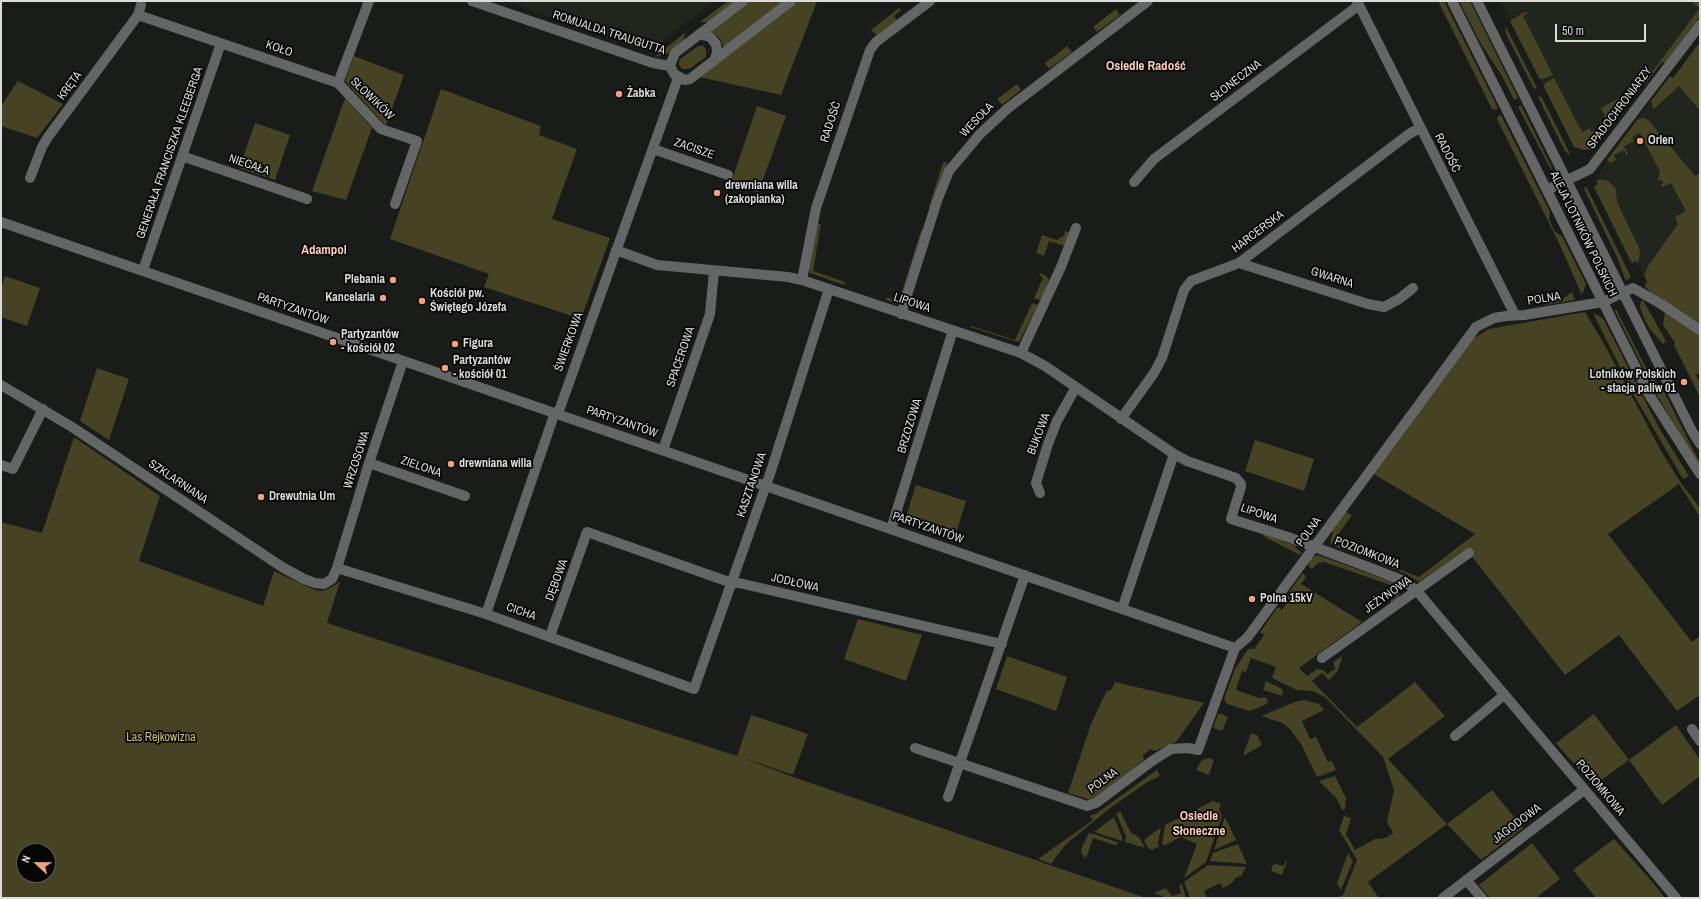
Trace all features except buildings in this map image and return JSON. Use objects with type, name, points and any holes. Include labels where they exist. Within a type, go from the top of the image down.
[{"type":"street","points":[[338,83],[369,1]]},
{"type":"street","points":[[743,1],[675,53],[670,66],[678,78],[684,80],[690,79],[791,1]]},
{"type":"street","name":"RADOŚĆ","points":[[802,280],[816,208],[870,50],[876,42],[930,1]]},
{"type":"street","name":"WESOŁA","points":[[901,314],[937,201],[949,171],[980,134],[1007,109],[1148,1]]},
{"type":"street","name":"ALEJA LOTNIKÓW POLSKICH","points":[[1452,1],[1650,396],[1700,474]]},
{"type":"street","name":"ALEJA LOTNIKÓW POLSKICH","points":[[1476,1],[1692,431],[1700,444]]},
{"type":"street","name":"ROMUALDA TRAUGUTTA","points":[[477,2],[653,63],[670,66]]},
{"type":"street","name":"RADOŚĆ","points":[[1358,3],[1515,315]]},
{"type":"street","name":"SŁONECZNA","points":[[1134,182],[1154,160],[1358,3]]},
{"type":"street","name":"KOŁO","points":[[140,10],[221,43],[338,83]]},
{"type":"street","name":"KRĘTA","points":[[30,178],[42,147],[48,137],[140,10]]},
{"type":"street","name":"SPADOCHRONIARZY","points":[[1547,190],[1590,169],[1700,25]]},
{"type":"street","points":[[700,34],[710,37],[716,44],[717,52],[715,59]]},
{"type":"street","name":"GENERAŁA FRANCISZKA KLEEBERGA","points":[[143,270],[221,43]]},
{"type":"street","name":"ŚWIERKOWA","points":[[486,614],[553,418],[563,398],[678,78]]},
{"type":"street","name":"SŁOWIKÓW","points":[[338,83],[381,129],[417,142],[395,204]]},
{"type":"street","name":"HARCERSKA","points":[[1121,419],[1157,368],[1187,285],[1191,281],[1239,263],[1409,134],[1420,128]]},
{"type":"street","name":"ZACISZE","points":[[653,149],[728,175]]},
{"type":"street","name":"NIECAŁA","points":[[182,156],[307,199]]},
{"type":"street","name":"PARTYZANTÓW","points":[[1,222],[1235,648]]},
{"type":"street","points":[[1021,353],[1061,267],[1076,228]]},
{"type":"street","name":"LIPOWA","points":[[616,250],[657,265],[788,277],[802,280],[1021,353],[1039,362],[1174,454],[1187,461],[1232,476],[1239,480],[1241,488],[1231,519],[1314,546]]},
{"type":"street","name":"GWARNA","points":[[1239,263],[1368,304],[1384,307],[1399,299],[1413,288]]},
{"type":"street","name":"SPACEROWA","points":[[663,450],[710,314],[714,271]]},
{"type":"street","name":"POLNA","points":[[960,764],[1082,805],[1091,805],[1171,749],[1188,748],[1198,750],[1235,648],[1247,638],[1471,333],[1484,322],[1494,318],[1524,315],[1603,302],[1623,294],[1633,288],[1661,304],[1700,330]]},
{"type":"street","name":"KASZTANOWA","points":[[694,689],[765,486],[829,289]]},
{"type":"street","name":"BRZOZOWA","points":[[891,529],[953,330]]},
{"type":"street","name":"WRZOSOWA","points":[[337,568],[369,463],[403,361]]},
{"type":"street","name":"SZKLARNIANA","points":[[1,386],[43,409],[287,570],[304,579],[315,583],[324,584],[332,579],[337,568]]},
{"type":"street","name":"BUKOWA","points":[[1040,493],[1036,483],[1048,444],[1057,421],[1076,387]]},
{"type":"street","points":[[1,465],[13,469],[43,409]]},
{"type":"street","points":[[1122,609],[1174,454]]},
{"type":"street","name":"ZIELONA","points":[[369,463],[465,496]]},
{"type":"street","name":"JODŁOWA","points":[[587,532],[732,583],[739,583],[1002,644]]},
{"type":"street","name":"DĘBOWA","points":[[550,636],[587,532]]},
{"type":"street","name":"POZIOMKOWA","points":[[1314,546],[1404,581],[1417,591],[1676,898]]},
{"type":"street","name":"JEŻYNOWA","points":[[1322,658],[1469,553]]},
{"type":"street","name":"CICHA","points":[[337,568],[486,614],[694,689]]},
{"type":"street","points":[[948,797],[1025,575]]},
{"type":"street","points":[[1455,736],[1504,695]]},
{"type":"street","points":[[1692,729],[1700,741]]},
{"type":"street","points":[[915,748],[960,764]]},
{"type":"street","name":"JAGODOWA","points":[[1443,898],[1584,790]]},
{"type":"street","points":[[1466,880],[1482,898]]},
{"type":"shaded area","points":[[504,1],[715,1],[649,52]]},
{"type":"shaded area","points":[[1501,1],[1700,1],[1700,17],[1665,63],[1662,62],[1594,149],[1588,150],[1574,147]]},
{"type":"shaded area","points":[[1679,86],[1700,111],[1700,173],[1695,176],[1683,231],[1647,281],[1635,260],[1632,264],[1594,187],[1598,184],[1596,180],[1607,160],[1651,101],[1654,109]]},
{"type":"green space","points":[[728,1],[738,1],[707,22],[700,22]]},
{"type":"green space","points":[[749,1],[785,1],[725,47],[723,46],[721,40],[712,32],[712,29]]},
{"type":"green space","points":[[798,1],[817,1],[781,95],[699,77]]},
{"type":"green space","points":[[1438,1],[1444,1],[1498,108],[1494,110],[1492,109]]},
{"type":"green space","points":[[1459,1],[1470,1],[1518,98],[1514,100],[1502,76],[1481,44]]},
{"type":"green space","points":[[1694,1],[1700,1],[1700,8],[1693,3]]},
{"type":"green space","points":[[899,8],[901,10],[894,16],[897,20],[877,35],[871,30]]},
{"type":"green space","points":[[1700,8],[1700,16],[1665,63],[1662,62],[1644,84],[1642,79],[1646,66],[1653,71]]},
{"type":"green space","points":[[1116,9],[1120,15],[1097,32],[1093,27]]},
{"type":"green space","points":[[1524,12],[1528,13],[1523,16],[1553,75],[1543,79],[1539,78],[1510,21]]},
{"type":"green space","points":[[1505,25],[1537,88],[1534,89],[1506,34]]},
{"type":"green space","points":[[685,33],[684,39],[680,45],[667,54],[654,57]]},
{"type":"green space","points":[[1700,42],[1700,111],[1679,86],[1654,109],[1651,101],[1670,76],[1673,78]]},
{"type":"green space","points":[[698,46],[703,46],[706,49],[706,57],[689,69],[682,69],[679,65],[679,60]]},
{"type":"green space","points":[[1067,46],[1072,52],[1049,69],[1045,63]]},
{"type":"green space","points":[[354,56],[404,75],[386,126],[345,81]]},
{"type":"green space","points":[[1554,78],[1582,132],[1590,128],[1591,132],[1601,127],[1600,123],[1607,120],[1601,108],[1625,95],[1626,103],[1623,110],[1594,149],[1584,150],[1574,147],[1544,87],[1545,83]]},
{"type":"green space","points":[[18,81],[63,104],[37,138],[1,126],[1,106]]},
{"type":"green space","points":[[1017,84],[1021,90],[1002,105],[997,99]]},
{"type":"green space","points":[[441,89],[541,126],[539,135],[577,149],[552,219],[610,238],[581,319],[484,287],[489,274],[390,239]]},
{"type":"green space","points":[[1541,96],[1571,156],[1565,151],[1538,97]]},
{"type":"green space","points":[[345,98],[372,128],[346,200],[312,191]]},
{"type":"green space","points":[[1521,105],[1552,168],[1551,170],[1518,107]]},
{"type":"green space","points":[[757,106],[786,116],[758,193],[731,183]]},
{"type":"green space","points":[[1501,115],[1550,212],[1549,219],[1555,232],[1562,236],[1586,284],[1582,295],[1558,241],[1497,119],[1498,116]]},
{"type":"green space","points":[[1643,118],[1648,120],[1695,176],[1700,173],[1700,325],[1651,293],[1645,286],[1647,281],[1644,276],[1648,266],[1678,224],[1675,217],[1686,211],[1671,183],[1662,187],[1662,180],[1658,180],[1660,172],[1640,133],[1632,137],[1634,141],[1624,146],[1628,154],[1626,155],[1624,150],[1614,155],[1616,160],[1610,163],[1607,160],[1637,120]]},
{"type":"green space","points":[[255,123],[290,135],[275,180],[239,168]]},
{"type":"green space","points":[[943,162],[948,163],[930,208],[929,207]]},
{"type":"green space","points":[[1596,180],[1606,180],[1613,185],[1616,190],[1617,202],[1639,248],[1640,255],[1637,264],[1635,260],[1632,264],[1594,187],[1598,184]]},
{"type":"green space","points":[[1586,186],[1631,277],[1626,281],[1617,257],[1584,189]]},
{"type":"green space","points":[[1570,202],[1610,285],[1609,286],[1569,206]]},
{"type":"green space","points":[[818,224],[821,224],[813,271],[845,282],[844,285],[810,273],[809,268]]},
{"type":"green space","points":[[921,231],[923,231],[900,302],[898,304],[886,300],[887,297],[899,301]]},
{"type":"green space","points":[[1065,231],[1071,233],[1065,246],[1049,241],[1044,256],[1036,253],[1042,235],[1057,240],[1064,235]]},
{"type":"green space","points":[[1040,273],[1046,276],[1049,280],[1041,299],[1038,300],[1034,298],[1043,278],[1039,275]]},
{"type":"green space","points":[[5,276],[40,288],[27,326],[1,317],[1,289]]},
{"type":"green space","points":[[1572,292],[1575,300],[1545,305],[1545,302],[1561,300]]},
{"type":"green space","points":[[1643,300],[1666,341],[1663,344],[1649,328],[1643,316],[1640,307],[1641,301]]},
{"type":"green space","points":[[1032,303],[1038,305],[1018,342],[970,327],[971,326],[1015,340]]},
{"type":"green space","points":[[1616,309],[1648,372],[1663,390],[1700,463],[1700,469],[1653,388],[1615,311]]},
{"type":"green space","points":[[1665,311],[1700,334],[1700,372],[1696,375],[1700,383],[1700,397],[1674,345],[1675,343],[1663,325]]},
{"type":"green space","points":[[1585,312],[1603,342],[1661,451],[1681,483],[1700,508],[1700,517],[1679,484],[1608,534],[1692,642],[1700,636],[1700,695],[1677,711],[1619,635],[1565,675],[1466,549],[1419,582],[1406,574],[1334,546],[1330,542],[1333,532],[1331,530],[1345,511],[1352,515],[1332,543],[1419,577],[1475,534],[1372,473],[1471,340],[1489,329]]},
{"type":"green space","points":[[1593,313],[1604,320],[1659,428],[1689,476],[1683,479],[1635,397]]},
{"type":"green space","points":[[97,368],[129,379],[109,440],[80,421]]},
{"type":"green space","name":"Las Rejkowizna","points":[[74,437],[160,496],[139,561],[263,606],[274,571],[315,590],[321,591],[340,582],[327,623],[737,756],[751,715],[808,734],[793,775],[738,756],[793,777],[1146,898],[1,898],[1,522],[42,533]]},
{"type":"green space","points":[[1255,440],[1314,459],[1304,491],[1245,471]]},
{"type":"green space","points":[[916,485],[966,501],[955,537],[905,520]]},
{"type":"green space","points":[[1264,534],[1296,546],[1295,548],[1301,553],[1300,555],[1263,536]]},
{"type":"green space","points":[[1318,555],[1395,583],[1399,589],[1399,597],[1392,604],[1390,601],[1396,597],[1396,587],[1324,562],[1318,563],[1312,569],[1309,567],[1308,561],[1312,557]]},
{"type":"green space","points":[[1303,573],[1306,577],[1301,584],[1362,622],[1299,668],[1307,676],[1317,669],[1323,670],[1327,674],[1335,669],[1333,662],[1341,657],[1342,658],[1337,672],[1329,680],[1322,673],[1312,681],[1357,727],[1415,682],[1445,716],[1388,759],[1447,824],[1368,882],[1379,898],[1336,898],[1343,895],[1357,860],[1339,830],[1344,816],[1351,818],[1346,834],[1355,850],[1375,839],[1386,838],[1393,833],[1387,822],[1394,790],[1383,757],[1325,697],[1312,691],[1297,690],[1272,678],[1276,667],[1251,658],[1246,672],[1242,671],[1236,690],[1259,698],[1265,697],[1268,700],[1267,704],[1250,711],[1227,704],[1224,699],[1235,669],[1248,649],[1254,649],[1264,635],[1260,632],[1278,607],[1282,610],[1288,602],[1284,599]]},
{"type":"green space","points":[[858,619],[922,635],[906,681],[844,659]]},
{"type":"green space","points":[[1007,656],[1067,677],[1056,711],[996,689]]},
{"type":"green space","points":[[1266,681],[1282,689],[1283,696],[1263,690]]},
{"type":"green space","points":[[1115,682],[1204,703],[1176,742],[1155,751],[1151,749],[1143,755],[1144,760],[1137,765],[1137,767],[1095,798],[1090,800],[1068,793],[1091,724],[1106,692],[1112,689]]},
{"type":"green space","points":[[1304,700],[1319,704],[1324,710],[1302,721],[1310,739],[1316,737],[1328,762],[1332,761],[1336,770],[1317,777],[1301,744],[1288,727],[1280,722],[1261,716],[1295,702]]},
{"type":"green space","points":[[1218,714],[1228,717],[1222,731],[1213,728]]},
{"type":"green space","points":[[1594,714],[1629,760],[1593,786],[1556,743]]},
{"type":"green space","points":[[1676,725],[1700,760],[1700,776],[1662,805],[1629,760]]},
{"type":"green space","points":[[1251,733],[1257,735],[1262,745],[1243,756]]},
{"type":"green space","points":[[1209,758],[1214,760],[1209,775],[1196,770],[1202,760]]},
{"type":"green space","points":[[1157,770],[1160,776],[1146,783],[1110,808],[1065,845],[1051,864],[1038,859],[1093,820],[1090,816],[1097,813]]},
{"type":"green space","points":[[1335,776],[1346,798],[1345,809],[1342,810],[1337,799],[1319,781]]},
{"type":"green space","points":[[1492,790],[1523,828],[1481,860],[1447,824]]},
{"type":"green space","points":[[1213,801],[1221,804],[1219,810],[1222,816],[1206,862],[1184,878],[1197,844],[1181,837],[1164,846],[1162,843],[1165,825]]},
{"type":"green space","points":[[1120,811],[1131,833],[1139,837],[1145,848],[1125,842],[1126,836],[1116,814]]},
{"type":"green space","points":[[1114,817],[1122,837],[1122,841],[1094,832]]},
{"type":"green space","points":[[1225,817],[1236,840],[1214,850]]},
{"type":"green space","points":[[1161,827],[1158,843],[1159,846],[1152,850],[1148,848],[1144,840]]},
{"type":"green space","points":[[1089,833],[1119,843],[1115,845],[1093,838],[1085,858],[1081,849]]},
{"type":"green space","points":[[1614,839],[1665,898],[1596,898],[1573,870]]},
{"type":"green space","points":[[1532,843],[1560,879],[1536,898],[1490,898],[1479,885]]},
{"type":"green space","points":[[1238,844],[1247,864],[1210,861],[1213,853]]},
{"type":"green space","points":[[1348,853],[1353,861],[1341,890],[1337,883]]},
{"type":"green space","points":[[1286,860],[1287,861],[1282,875],[1271,871],[1273,865],[1276,864],[1284,866]]},
{"type":"green space","points":[[1208,865],[1246,867],[1241,876],[1235,878],[1232,883],[1223,888],[1220,883],[1204,891],[1207,898],[1190,898],[1184,882]]},
{"type":"green space","points":[[1182,884],[1186,898],[1167,898],[1154,893],[1166,888],[1172,896],[1181,893],[1179,885]]},
{"type":"place","name":"Żabka","points":[[619,94]]},
{"type":"place","name":"Orlen","points":[[1640,141]]},
{"type":"place","name":"drewniana willa (zakopianka)","points":[[717,193]]},
{"type":"place","name":"Plebania","points":[[393,280]]},
{"type":"place","name":"Kancelaria","points":[[383,298]]},
{"type":"place","name":"Kościół pw. Świętego Józefa","points":[[422,301]]},
{"type":"place","name":"Partyzantów - kościół 02","points":[[333,342]]},
{"type":"place","name":"Figura","points":[[455,344]]},
{"type":"place","name":"Partyzantów - kościół 01","points":[[445,368]]},
{"type":"place","name":"Lotników Polskich - stacja paliw 01","points":[[1684,382]]},
{"type":"place","name":"drewniana willa","points":[[451,464]]},
{"type":"place","name":"Drewutnia Um","points":[[261,497]]},
{"type":"place","name":"Polna 15kV","points":[[1252,599]]},
{"type":"district","name":"Osiedle Radość","points":[[1146,67]]},
{"type":"district","name":"Adampol","points":[[324,251]]},
{"type":"district","name":"Osiedle Słoneczne","points":[[1199,824]]}]
